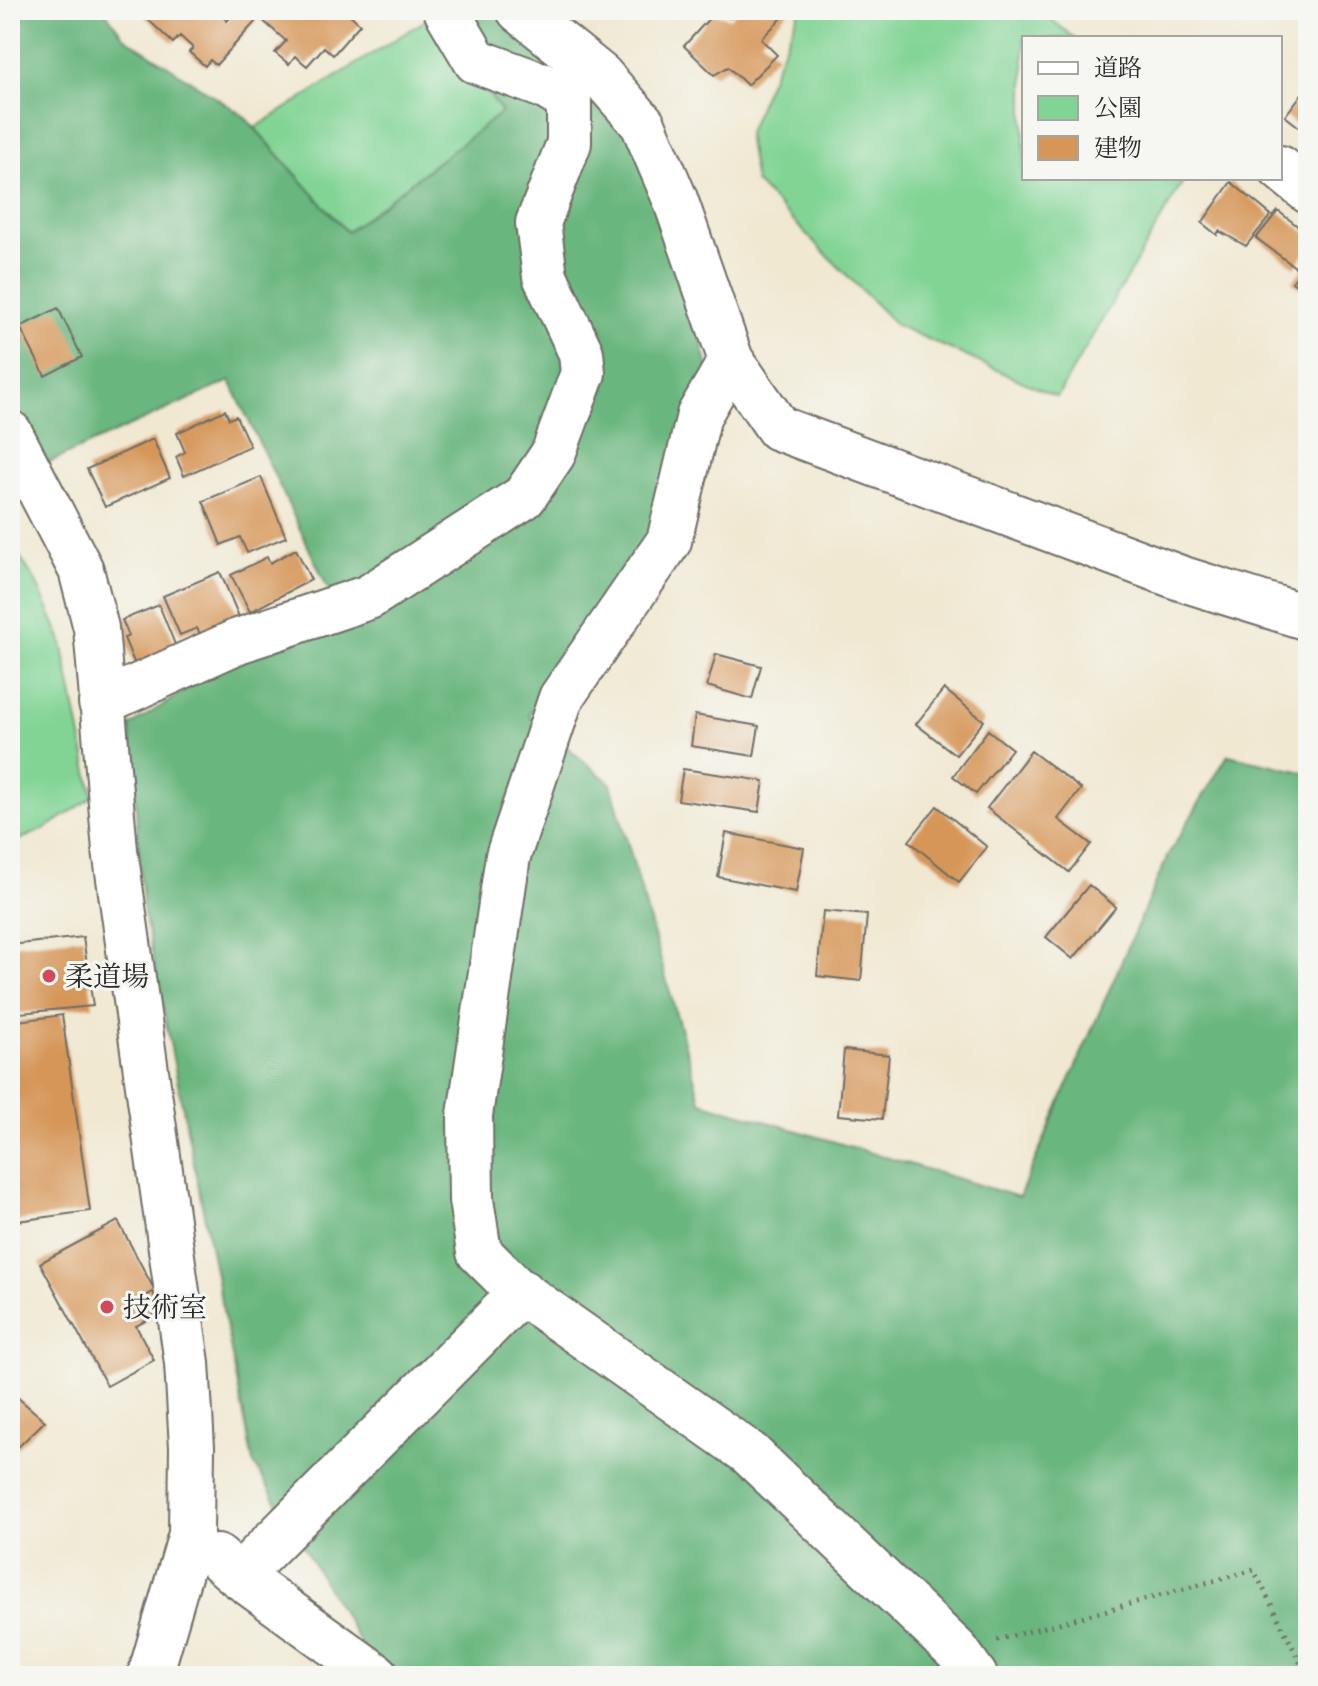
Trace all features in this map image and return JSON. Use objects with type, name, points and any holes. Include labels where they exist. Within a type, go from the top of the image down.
[{"type":"street","points":[[101,703],[238,641],[369,597],[524,497],[553,454],[583,373],[581,353],[545,276],[538,223],[569,143],[569,101],[544,86],[476,61],[446,10]]},
{"type":"street","points":[[519,10],[601,76],[643,124],[675,199],[731,360],[778,428],[1183,579],[1308,618]]},
{"type":"street","points":[[1282,170],[1308,191]]},
{"type":"street","points":[[731,360],[699,415],[669,541],[561,698],[508,856],[470,1115],[471,1200],[479,1252],[522,1292],[749,1453],[966,1664]]},
{"type":"street","points":[[10,433],[81,570],[96,628],[115,850],[187,1363],[192,1447],[191,1534],[150,1676]]},
{"type":"street","points":[[239,1576],[522,1292]]},
{"type":"street","points":[[191,1534],[239,1576],[377,1676]]},
{"type":"path","points":[[966,1664],[1254,1570],[1307,1676]]},
{"type":"green space","points":[[10,10],[104,10],[124,37],[244,116],[347,232],[502,112],[437,22],[449,10],[493,10],[572,69],[633,129],[686,279],[709,372],[649,542],[529,715],[611,784],[701,1102],[1019,1197],[1168,855],[1228,755],[1308,773],[1308,1676],[380,1676],[253,1462],[143,907],[130,726],[332,597],[230,381],[41,466],[10,419]]},
{"type":"green space","points":[[800,10],[1039,10],[1072,36],[1022,36],[1022,180],[1184,180],[1057,397],[896,325],[755,182],[747,134]]},
{"type":"green space","points":[[429,18],[502,112],[347,232],[255,128]]},
{"type":"green space","points":[[10,541],[36,582],[61,638],[93,797],[46,828],[10,844]]},
{"type":"building","points":[[138,10],[216,10],[227,21],[237,10],[244,10],[256,21],[216,65],[210,60],[205,66],[189,52],[193,48],[180,36],[173,43]]},
{"type":"building","points":[[251,10],[345,10],[360,24],[333,55],[324,47],[307,66],[295,56],[289,64],[275,53],[286,41]]},
{"type":"building","points":[[738,10],[790,10],[761,39],[777,55],[747,85],[728,67],[714,75],[684,46],[714,13],[730,18]]},
{"type":"building","points":[[1308,86],[1308,134],[1285,116]]},
{"type":"building","points":[[1231,182],[1271,215],[1246,246],[1219,231],[1217,235],[1202,223]]},
{"type":"building","points":[[1278,211],[1308,234],[1308,250],[1295,267],[1256,238]]},
{"type":"building","points":[[1308,262],[1308,294],[1292,282]]},
{"type":"building","points":[[58,308],[82,357],[45,376],[20,327]]},
{"type":"building","points":[[225,410],[229,419],[236,416],[250,446],[184,476],[176,457],[185,452],[177,433]]},
{"type":"building","points":[[153,439],[170,478],[105,507],[87,469]]},
{"type":"building","points":[[261,477],[286,537],[247,553],[240,537],[221,545],[203,501]]},
{"type":"building","points":[[296,549],[311,580],[250,612],[231,575],[267,557],[270,563]]},
{"type":"building","points":[[220,572],[240,619],[201,636],[197,628],[180,635],[163,596]]},
{"type":"building","points":[[159,605],[178,652],[137,670],[124,638],[129,636],[122,620]]},
{"type":"building","points":[[716,654],[761,666],[752,699],[707,686]]},
{"type":"building","points":[[944,689],[984,721],[956,755],[916,724]]},
{"type":"building","points":[[695,715],[759,726],[754,756],[691,746]]},
{"type":"building","points":[[988,730],[1012,749],[976,794],[953,776]]},
{"type":"building","points":[[1031,751],[1081,789],[1058,819],[1091,844],[1069,872],[987,808]]},
{"type":"building","points":[[683,769],[764,781],[759,812],[678,800]]},
{"type":"building","points":[[937,806],[987,847],[959,882],[909,841]]},
{"type":"building","points":[[726,833],[804,848],[796,892],[718,877]]},
{"type":"building","points":[[1089,885],[1116,907],[1073,959],[1046,937]]},
{"type":"building","points":[[823,911],[867,915],[861,981],[817,976]]},
{"type":"building","name":"柔道場","points":[[83,937],[93,1006],[10,1014],[10,945]]},
{"type":"building","points":[[62,1015],[90,1211],[10,1222],[10,1022]]},
{"type":"building","points":[[844,1050],[889,1055],[882,1119],[838,1115]]},
{"type":"building","name":"技術室","points":[[118,1221],[155,1291],[144,1297],[155,1316],[136,1326],[154,1360],[107,1386],[40,1263]]},
{"type":"building","points":[[10,1391],[45,1421],[10,1455]]},
{"type":"place","name":"柔道場","points":[[49,976]]},
{"type":"place","name":"技術室","points":[[107,1307]]}]
